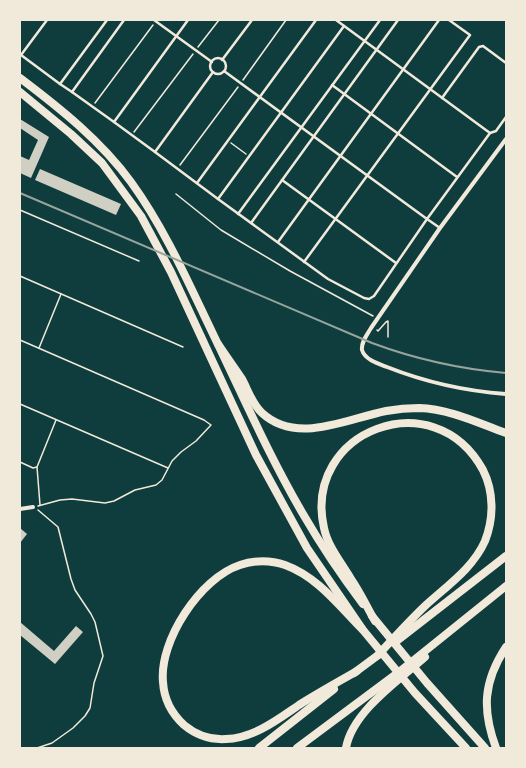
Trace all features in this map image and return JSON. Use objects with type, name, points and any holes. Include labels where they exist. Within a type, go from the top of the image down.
[{"type":"highway","points":[[20,78],[61,110],[96,141],[130,181],[168,241],[268,448],[302,514],[343,578],[375,621],[427,683],[485,748]]},
{"type":"highway","points":[[20,92],[76,138],[102,163],[141,216],[171,272],[249,441],[273,487],[307,548],[363,630]]},
{"type":"highway","points":[[218,344],[241,379],[257,408],[270,420],[282,425],[299,428],[318,428],[386,411],[404,408],[421,408],[455,414],[506,433]]},
{"type":"highway","points":[[375,621],[326,537],[322,509],[324,488],[327,478],[335,462],[346,448],[356,440],[376,429],[407,423],[417,423],[437,428],[455,438],[464,446],[472,454],[484,473],[490,491],[491,501],[491,520],[489,530],[481,548],[470,565],[401,630],[378,655]]},
{"type":"highway","points":[[259,748],[506,556]]},
{"type":"highway","points":[[357,671],[262,729],[244,736],[226,739],[202,736],[180,721],[168,702],[162,676],[168,648],[177,628],[188,609],[205,588],[217,577],[232,568],[249,562],[266,561],[284,565],[305,575],[323,589],[363,630],[415,693],[466,748]]},
{"type":"highway","points":[[297,748],[399,672],[506,586]]},
{"type":"highway","points":[[346,748],[350,733],[355,724],[376,700],[506,586]]},
{"type":"highway","points":[[496,748],[487,718],[487,695],[496,665],[506,647]]},
{"type":"street","points":[[506,138],[440,228],[365,338],[362,347],[364,354],[370,360],[399,372],[432,382],[465,389],[506,394]]},
{"type":"street","points":[[20,510],[35,507]]},
{"type":"lane","points":[[47,20],[20,55],[114,122],[304,262],[328,278],[364,298],[369,299],[374,296],[457,177],[490,133],[496,131],[506,118]]},
{"type":"lane","points":[[60,84],[107,20]]},
{"type":"lane","points":[[72,92],[124,20]]},
{"type":"lane","points":[[114,122],[188,20]]},
{"type":"lane","points":[[222,60],[252,20]]},
{"type":"lane","points":[[197,183],[316,20]]},
{"type":"lane","points":[[336,20],[490,133]]},
{"type":"lane","points":[[238,214],[380,20]]},
{"type":"lane","points":[[251,223],[398,20]]},
{"type":"lane","points":[[278,242],[440,20]]},
{"type":"lane","points":[[304,262],[470,35],[449,20]]},
{"type":"lane","points":[[155,21],[212,62]]},
{"type":"lane","points":[[218,199],[344,26]]},
{"type":"lane","points":[[442,98],[479,47],[483,46],[506,63]]},
{"type":"lane","points":[[212,62],[215,59],[222,60],[226,67],[221,74],[213,72]]},
{"type":"lane","points":[[212,62],[211,69],[213,72]]},
{"type":"lane","points":[[224,71],[440,228]]},
{"type":"lane","points":[[155,152],[213,72]]},
{"type":"lane","points":[[332,85],[457,177]]},
{"type":"lane","points":[[282,180],[396,263]]},
{"type":"path","points":[[132,136],[218,20]]},
{"type":"path","points":[[177,169],[286,20]]},
{"type":"path","points":[[92,106],[155,21]]},
{"type":"path","points":[[228,141],[249,156]]},
{"type":"path","points":[[176,194],[221,230],[290,271],[378,319]]},
{"type":"path","points":[[20,210],[139,261]]},
{"type":"path","points":[[20,276],[183,347]]},
{"type":"path","points":[[38,348],[61,294]]},
{"type":"path","points":[[372,328],[378,331],[386,322],[388,322],[388,337]]},
{"type":"path","points":[[20,340],[204,420],[211,425],[196,441],[181,452],[168,468],[162,480],[156,485],[135,490],[110,502],[96,503],[72,499],[60,500],[35,507],[58,527],[71,579],[75,590],[95,622],[103,656],[94,683],[90,708],[86,716],[73,728],[52,743],[37,748]]},
{"type":"path","points":[[20,404],[168,468]]},
{"type":"path","points":[[40,505],[37,467],[56,420]]},
{"type":"path","points":[[20,462],[33,468],[37,467]]},
{"type":"building","points":[[20,119],[49,137],[31,178],[20,173],[20,156],[29,160],[38,140],[20,128]]},
{"type":"building","points":[[40,169],[121,204],[116,215],[35,180]]},
{"type":"building","points":[[20,528],[27,534],[20,543]]},
{"type":"building","points":[[20,622],[54,651],[76,626],[83,632],[55,664],[20,635]]},
{"type":"railway","points":[[20,193],[372,343],[405,354],[438,362],[472,369],[506,373]]}]
